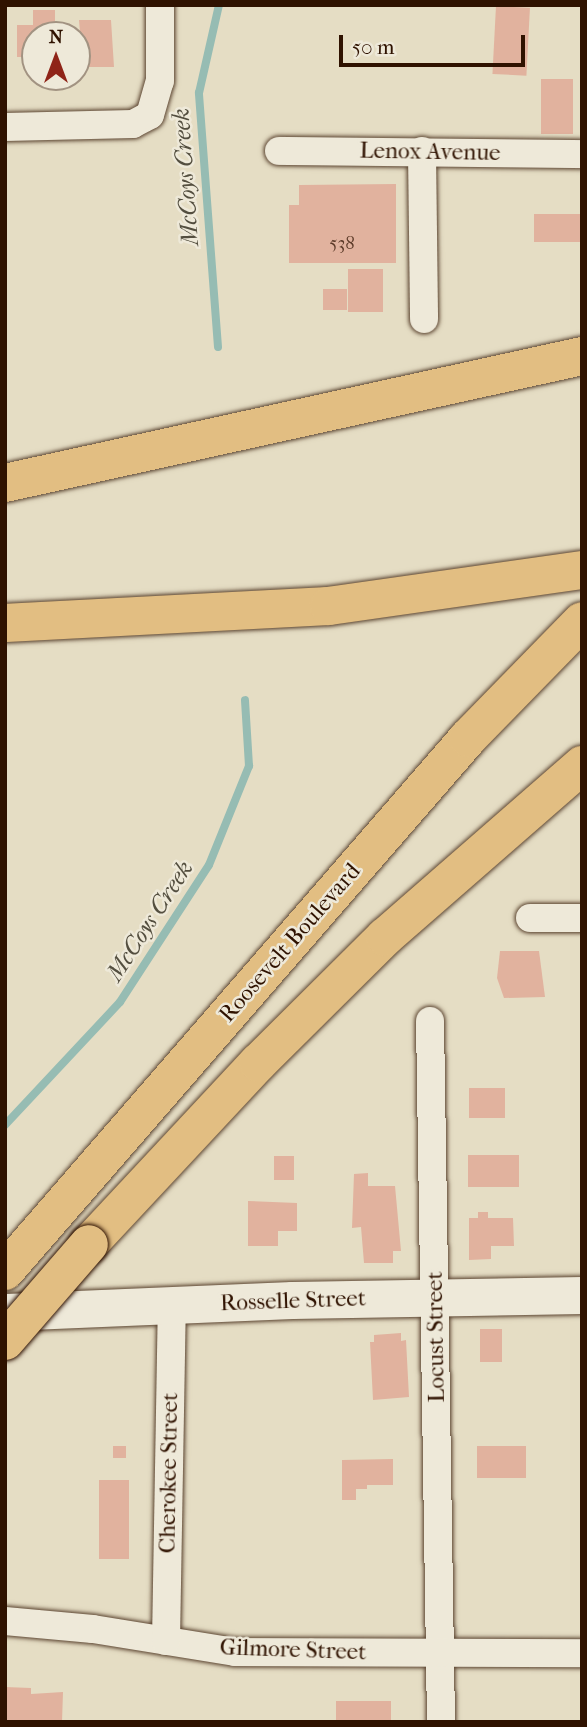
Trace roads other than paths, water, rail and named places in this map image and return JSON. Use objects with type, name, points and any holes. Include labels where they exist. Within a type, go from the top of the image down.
[{"type":"highway","points":[[5,483],[582,356]]},
{"type":"highway","points":[[5,462],[213,437]]},
{"type":"highway","points":[[5,623],[329,606],[582,570]]},
{"type":"highway","name":"Roosevelt Boulevard","points":[[17,1258],[468,738],[582,621]]},
{"type":"highway","points":[[5,1342],[89,1244],[258,1063],[385,937],[582,765]]},
{"type":"street","points":[[5,127],[133,124],[150,115],[160,81],[160,5]]},
{"type":"street","name":"Lenox Avenue","points":[[279,151],[582,154]]},
{"type":"street","points":[[422,151],[424,319]]},
{"type":"street","points":[[530,918],[582,918]]},
{"type":"street","name":"Locust Street","points":[[430,1021],[441,1722]]},
{"type":"street","name":"Rosselle Street","points":[[5,1312],[435,1297],[582,1295]]},
{"type":"street","name":"Cherokee Street","points":[[166,1640],[172,1306]]},
{"type":"street","name":"Gilmore Street","points":[[5,1622],[166,1640],[235,1653],[582,1653]]},
{"type":"waterway","name":"McCoys Creek","points":[[218,347],[199,93],[219,5]]},
{"type":"waterway","name":"McCoys Creek","points":[[5,1125],[120,1002],[209,865],[249,766],[245,700]]}]
